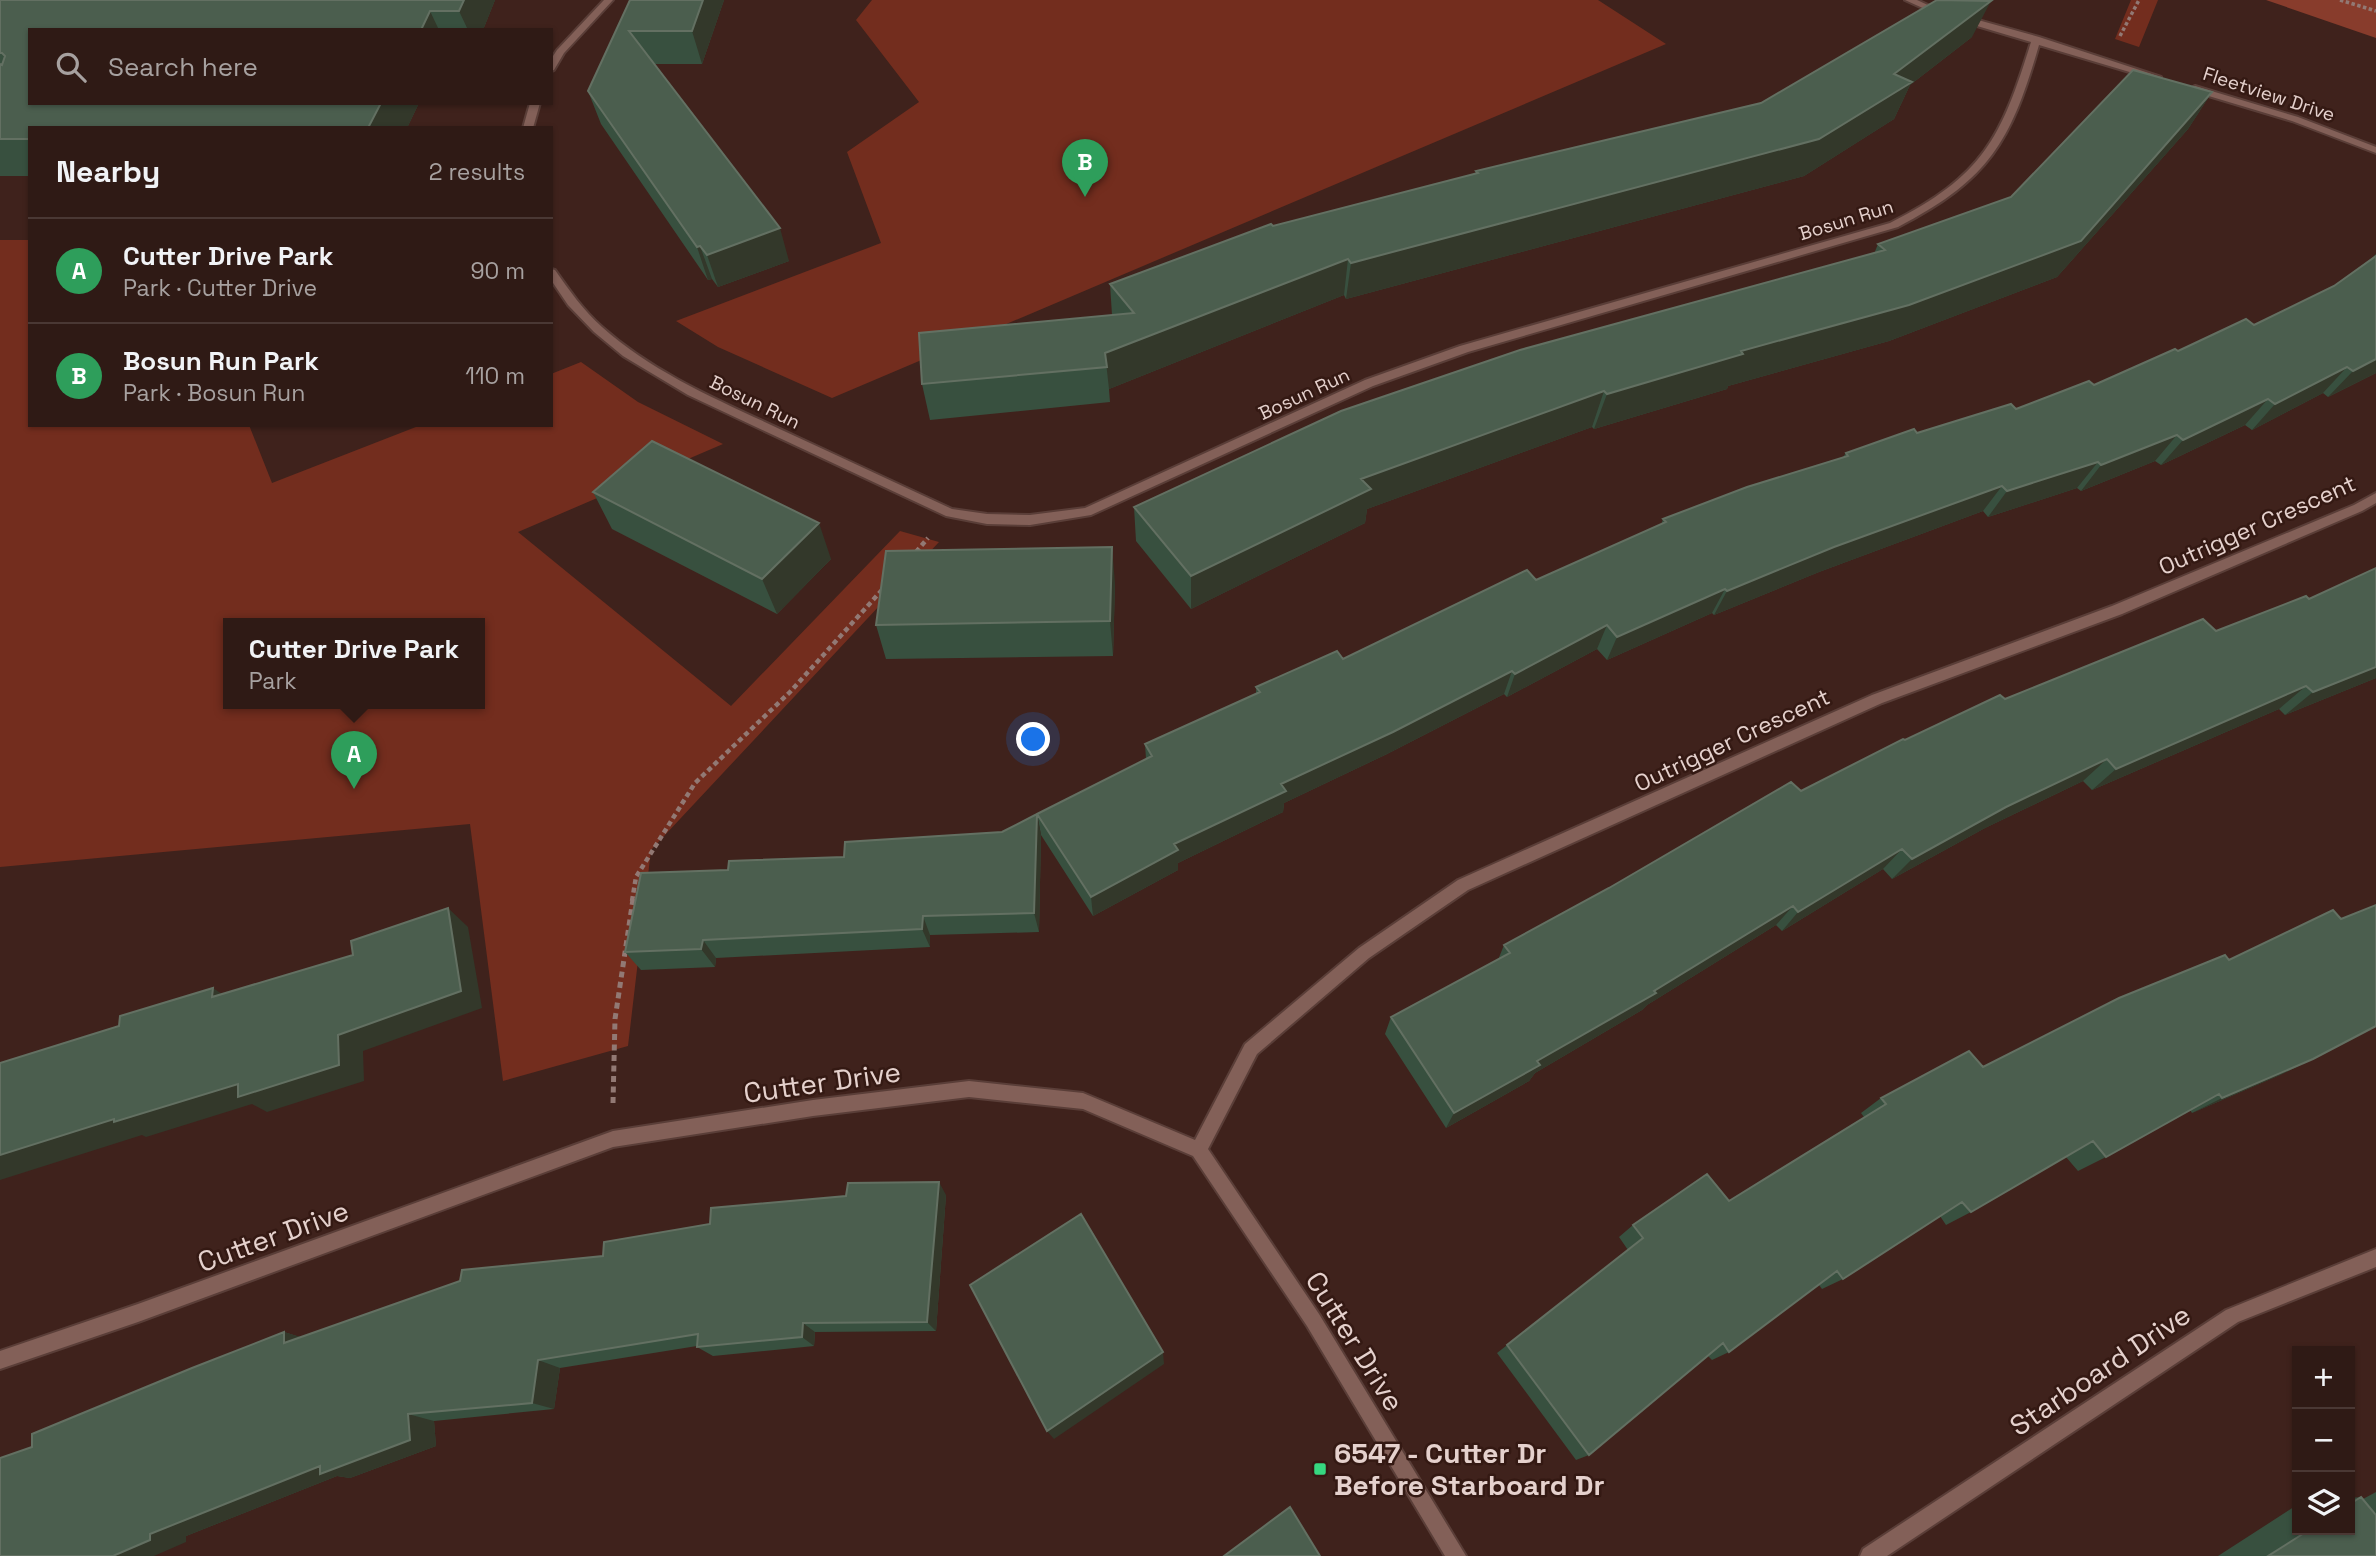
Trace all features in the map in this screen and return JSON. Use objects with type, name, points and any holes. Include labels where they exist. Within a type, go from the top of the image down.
[{"type":"street","points":[[553,64],[560,52],[609,0]]},
{"type":"street","name":"Fleetview Drive","points":[[1909,0],[1939,13],[2036,39],[2169,81]]},
{"type":"street","name":"Bosun Run","points":[[553,276],[599,331],[645,364],[722,407],[950,513],[987,519],[1030,520],[1087,512],[1370,383],[1464,349],[1894,225],[1938,202],[1964,183],[1987,160],[2020,95],[2036,39]]},
{"type":"street","name":"Fleetview Drive","points":[[2182,85],[2295,119],[2376,150]]},
{"type":"street","points":[[529,126],[534,105]]},
{"type":"street","name":"Outrigger Crescent","points":[[1199,1150],[1251,1049],[1364,953],[1464,885],[1877,699],[2117,610],[2358,508],[2376,497]]},
{"type":"street","name":"Cutter Drive","points":[[0,1360],[138,1313],[613,1139],[813,1108],[969,1089],[1083,1101],[1199,1150],[1313,1320],[1456,1556]]},
{"type":"street","name":"Starboard Drive","points":[[1870,1556],[2232,1315],[2376,1258]]},
{"type":"path","points":[[2106,62],[2139,0]]},
{"type":"path","points":[[2340,0],[2376,11]]},
{"type":"path","points":[[915,553],[950,513]]},
{"type":"path","points":[[613,1139],[615,1019],[636,877],[695,783],[790,692],[888,583]]},
{"type":"shaded area","points":[[872,0],[1598,0],[1666,44],[832,398],[718,347],[676,321],[881,243],[847,152],[919,102],[856,20]]},
{"type":"shaded area","points":[[2131,0],[2158,0],[2139,47],[2115,39]]},
{"type":"shaded area","points":[[2266,0],[2376,0],[2376,38]]},
{"type":"shaded area","points":[[0,240],[28,240],[28,427],[250,427],[272,483],[416,427],[553,427],[553,373],[581,362],[638,402],[723,444],[518,532],[731,706],[900,531],[939,542],[651,850],[628,1046],[503,1081],[470,824],[0,867]]},
{"type":"building","points":[[0,0],[464,0],[459,11],[430,11],[422,28],[28,28],[28,105],[380,105],[369,126],[28,126],[28,139],[0,139],[0,64],[2,65],[5,56],[0,53]]},
{"type":"building","points":[[630,0],[703,0],[692,31],[629,31],[780,228],[707,255],[700,246],[697,247],[588,91]]},
{"type":"building","points":[[1937,0],[1991,1],[1894,74],[1912,82],[1819,139],[1351,263],[1348,259],[1105,353],[1107,367],[922,384],[919,333],[1134,313],[1110,284],[1271,224],[1273,226],[1478,173],[1476,171],[1761,103]]},
{"type":"building","points":[[2133,70],[2212,92],[2081,241],[1909,305],[1741,351],[1743,354],[1607,394],[1604,391],[1361,479],[1371,489],[1191,576],[1134,507],[1341,411],[1520,350],[1885,250],[1878,244],[2011,197]]},
{"type":"building","points":[[2376,256],[2376,359],[2353,371],[2347,367],[2275,404],[2268,399],[2183,440],[2177,435],[2101,465],[2098,462],[2007,491],[2002,486],[1834,547],[1727,591],[1725,589],[1617,637],[1607,625],[1515,674],[1512,671],[1393,732],[1281,784],[1286,791],[1174,844],[1178,850],[1091,897],[1037,814],[1152,756],[1145,744],[1260,692],[1256,687],[1337,651],[1343,659],[1527,570],[1536,580],[1666,522],[1663,519],[1747,487],[1848,456],[1846,453],[1914,429],[1917,433],[2011,404],[2016,409],[2089,381],[2094,385],[2175,349],[2178,351],[2246,319],[2254,325],[2334,286]]},
{"type":"building","points":[[652,441],[819,523],[762,579],[593,492]]},
{"type":"building","points":[[1112,547],[1110,621],[876,625],[886,551]]},
{"type":"building","points":[[2376,568],[2376,667],[2313,692],[2306,686],[2116,769],[2107,759],[2006,807],[1912,859],[1902,849],[1798,912],[1793,906],[1654,991],[1656,993],[1537,1061],[1540,1065],[1454,1113],[1391,1017],[1510,953],[1504,945],[1609,888],[1791,782],[1801,791],[1903,739],[2000,695],[2005,699],[2203,619],[2216,631],[2306,596],[2309,599]]},
{"type":"building","points":[[1037,814],[1034,913],[923,916],[922,929],[703,940],[701,949],[625,952],[641,873],[728,870],[729,861],[844,857],[845,842],[1002,832]]},
{"type":"building","points":[[2376,905],[2376,1026],[2313,1059],[2222,1098],[2219,1094],[2106,1157],[2093,1141],[1971,1212],[1962,1202],[1843,1279],[1837,1271],[1729,1352],[1723,1343],[1589,1455],[1507,1345],[1643,1238],[1633,1225],[1707,1174],[1729,1201],[1886,1104],[1881,1098],[1969,1051],[1983,1067],[2119,998],[2225,955],[2229,960],[2333,910],[2341,919]]},
{"type":"building","points":[[448,908],[461,991],[338,1035],[339,1065],[238,1097],[238,1084],[0,1155],[0,1063],[119,1026],[120,1016],[213,988],[212,997],[353,955],[351,941]]},
{"type":"building","points":[[939,1182],[927,1322],[803,1323],[802,1337],[697,1347],[698,1334],[538,1360],[532,1403],[408,1414],[410,1440],[320,1474],[320,1466],[150,1534],[150,1540],[113,1556],[0,1556],[0,1458],[32,1447],[32,1434],[192,1368],[284,1332],[284,1343],[460,1281],[462,1270],[603,1256],[604,1242],[710,1224],[711,1208],[846,1196],[848,1183]]},
{"type":"building","points":[[1081,1214],[1163,1352],[1047,1431],[970,1285]]},
{"type":"building","points":[[2361,1497],[2376,1515],[2376,1556],[2268,1556],[2301,1535],[2355,1535],[2355,1501]]},
{"type":"building","points":[[1290,1507],[1320,1556],[1224,1556]]},
{"type":"place","name":"Bosun Run Park","points":[[1085,197]]},
{"type":"place","name":"Cutter Drive Park","points":[[354,789]]},
{"type":"place","name":"6547 - Cutter Dr Before Starboard Dr","points":[[1320,1469]]}]
